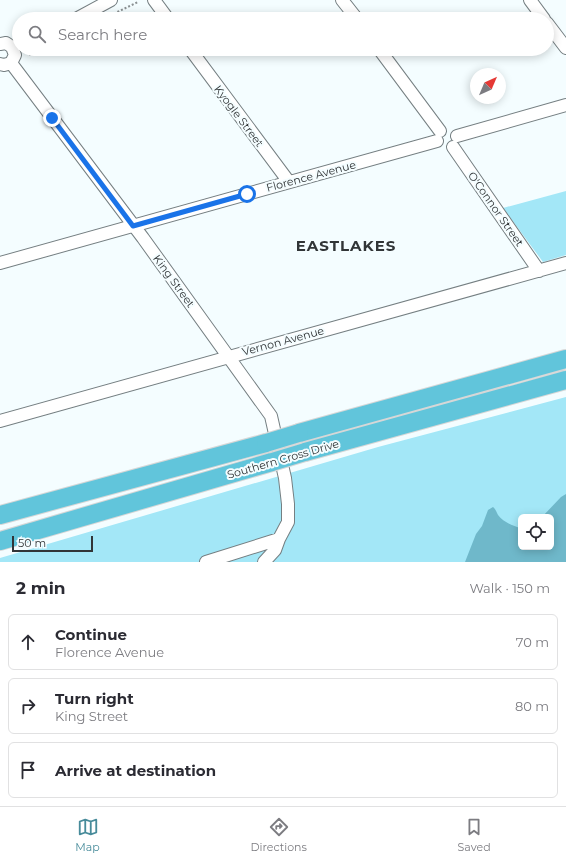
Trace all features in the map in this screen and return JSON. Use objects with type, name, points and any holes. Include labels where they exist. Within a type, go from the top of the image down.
[{"type":"highway","name":"Southern Cross Drive","points":[[0,515],[266,443],[566,358]]},
{"type":"highway","name":"Southern Cross Drive","points":[[0,541],[305,452],[566,380]]},
{"type":"street","points":[[89,12],[111,0]]},
{"type":"street","points":[[154,0],[163,12]]},
{"type":"street","points":[[342,0],[351,12]]},
{"type":"street","points":[[530,0],[539,12]]},
{"type":"street","points":[[554,32],[566,48]]},
{"type":"street","points":[[0,44],[6,43],[12,46]]},
{"type":"street","points":[[5,63],[14,58],[14,56]]},
{"type":"street","name":"Kyogle Street","points":[[195,56],[289,182]]},
{"type":"street","points":[[384,56],[439,136],[440,147],[443,148],[447,149],[455,142],[566,105]]},
{"type":"street","name":"King Street","points":[[5,63],[133,226],[229,356],[271,416],[286,478],[288,522],[279,539]]},
{"type":"street","points":[[439,136],[447,128],[453,130],[455,142]]},
{"type":"street","name":"Florence Avenue","points":[[0,263],[289,182],[439,136]]},
{"type":"street","name":"O'Connor Street","points":[[455,142],[539,270]]},
{"type":"street","name":"Vernon Avenue","points":[[0,420],[566,263]]},
{"type":"street","points":[[211,561],[279,539]]},
{"type":"street","points":[[264,562],[275,550],[279,539]]},
{"type":"path","points":[[117,12],[138,2]]},
{"type":"shaded area","points":[[566,191],[566,255],[543,262],[503,208]]},
{"type":"shaded area","points":[[566,397],[566,523],[554,518],[554,514],[518,514],[518,550],[520,550],[516,562],[0,562],[0,558],[378,447]]},
{"type":"shaded area","points":[[566,494],[566,562],[465,562],[476,534],[482,526],[488,510],[493,507],[505,522],[518,527],[518,550],[554,550],[554,514],[545,514],[561,497]]},
{"type":"district","name":"EASTLAKES","points":[[346,245]]},
{"type":"route","points":[[52,118],[133,226],[247,194]]}]
